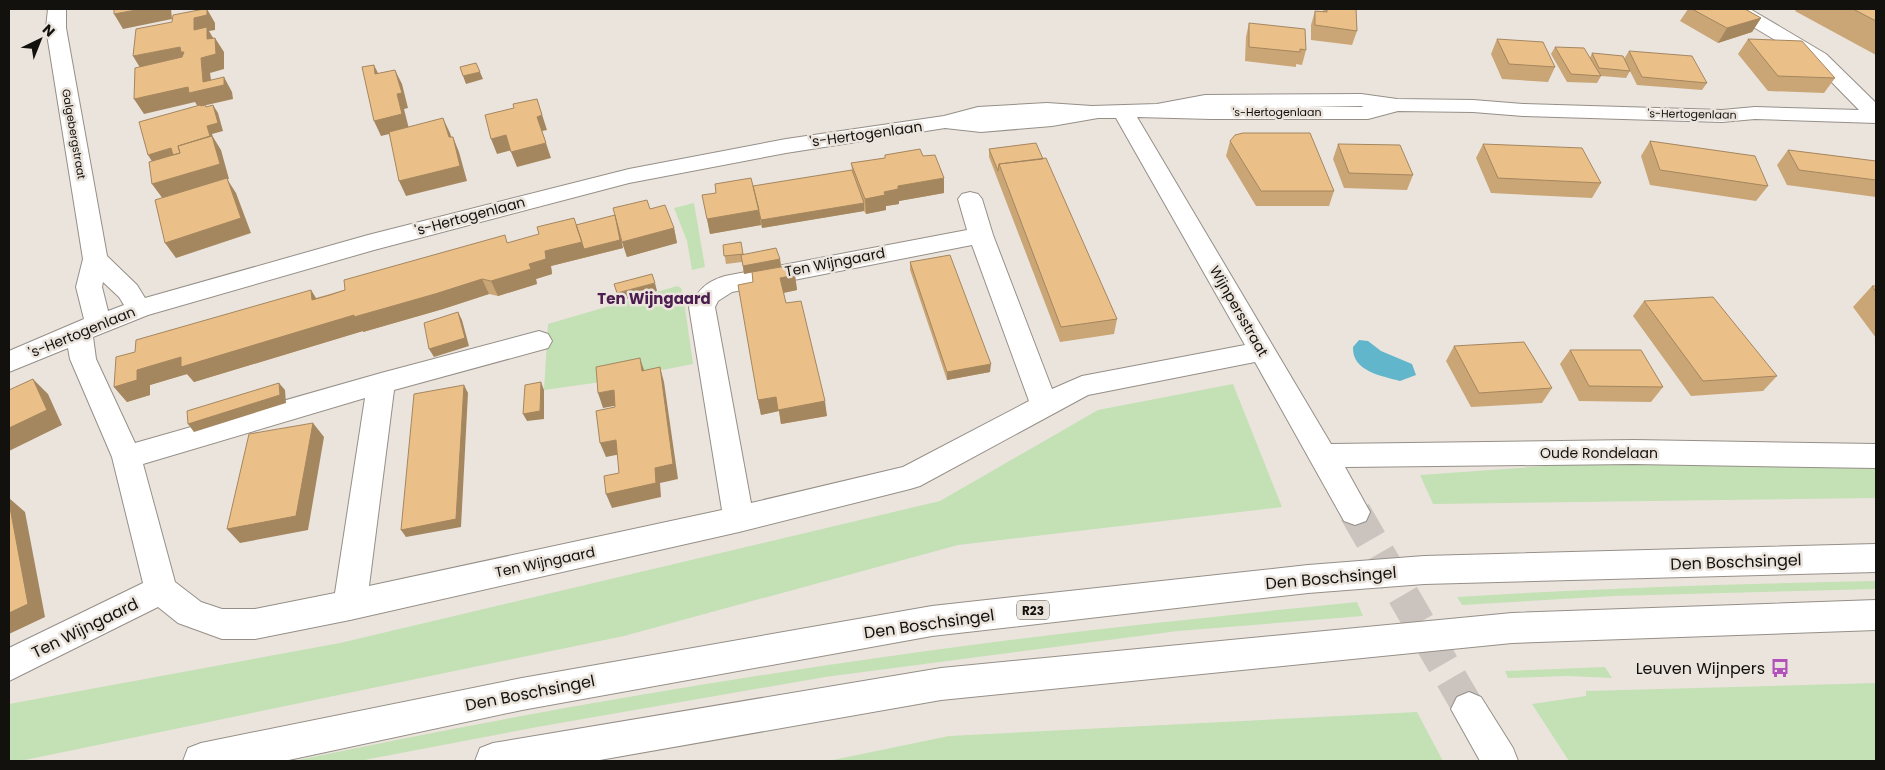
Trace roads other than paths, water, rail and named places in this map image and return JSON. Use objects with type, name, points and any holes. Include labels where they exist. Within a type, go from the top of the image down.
[{"type":"street","name":"Galgebergstraat","points":[[58,9],[56,28],[95,259],[88,287],[88,328]]},
{"type":"street","points":[[1737,9],[1819,58],[1876,116]]},
{"type":"street","name":"'s-Hertogenlaan","points":[[9,362],[88,328],[139,309],[368,242],[629,176],[786,146],[945,122],[987,113],[1047,109],[1094,112],[1156,110],[1211,113],[1368,113],[1397,105],[1474,106],[1523,110],[1722,116],[1755,114],[1876,116]]},
{"type":"street","name":"Wijnpersstraat","points":[[1122,110],[1355,512]]},
{"type":"street","points":[[970,200],[981,235],[1045,406]]},
{"type":"street","name":"Ten Wijngaard","points":[[739,519],[702,307],[706,298],[720,287],[737,281],[981,235]]},
{"type":"street","points":[[95,259],[128,291],[139,309]]},
{"type":"street","points":[[88,328],[83,359],[127,457],[161,590]]},
{"type":"street","points":[[127,457],[380,383],[539,341]]},
{"type":"street","name":"Ten Wijngaard","points":[[9,666],[161,590],[190,613],[222,624],[255,624],[350,605],[739,519],[910,478],[1082,386],[1263,352]]},
{"type":"street","points":[[350,605],[380,383]]},
{"type":"street","name":"Oude Rondelaan","points":[[1322,456],[1634,452],[1876,456]]},
{"type":"street","name":"Den Boschsingel","points":[[202,761],[522,694],[932,621],[1308,579],[1424,570],[1876,558]]},
{"type":"street","points":[[493,761],[941,684],[1512,628],[1876,615]]},
{"type":"street","points":[[1469,709],[1500,761]]},
{"type":"water","points":[[1359,340],[1368,341],[1381,351],[1412,364],[1416,375],[1400,381],[1370,372],[1358,362],[1354,355],[1353,347]]},
{"type":"tunnel","points":[[1355,512],[1469,709]]},
{"type":"place","name":"Leuven Wijnpers","points":[[1780,668]]},
{"type":"district","name":"Ten Wijngaard","points":[[654,298]]}]
